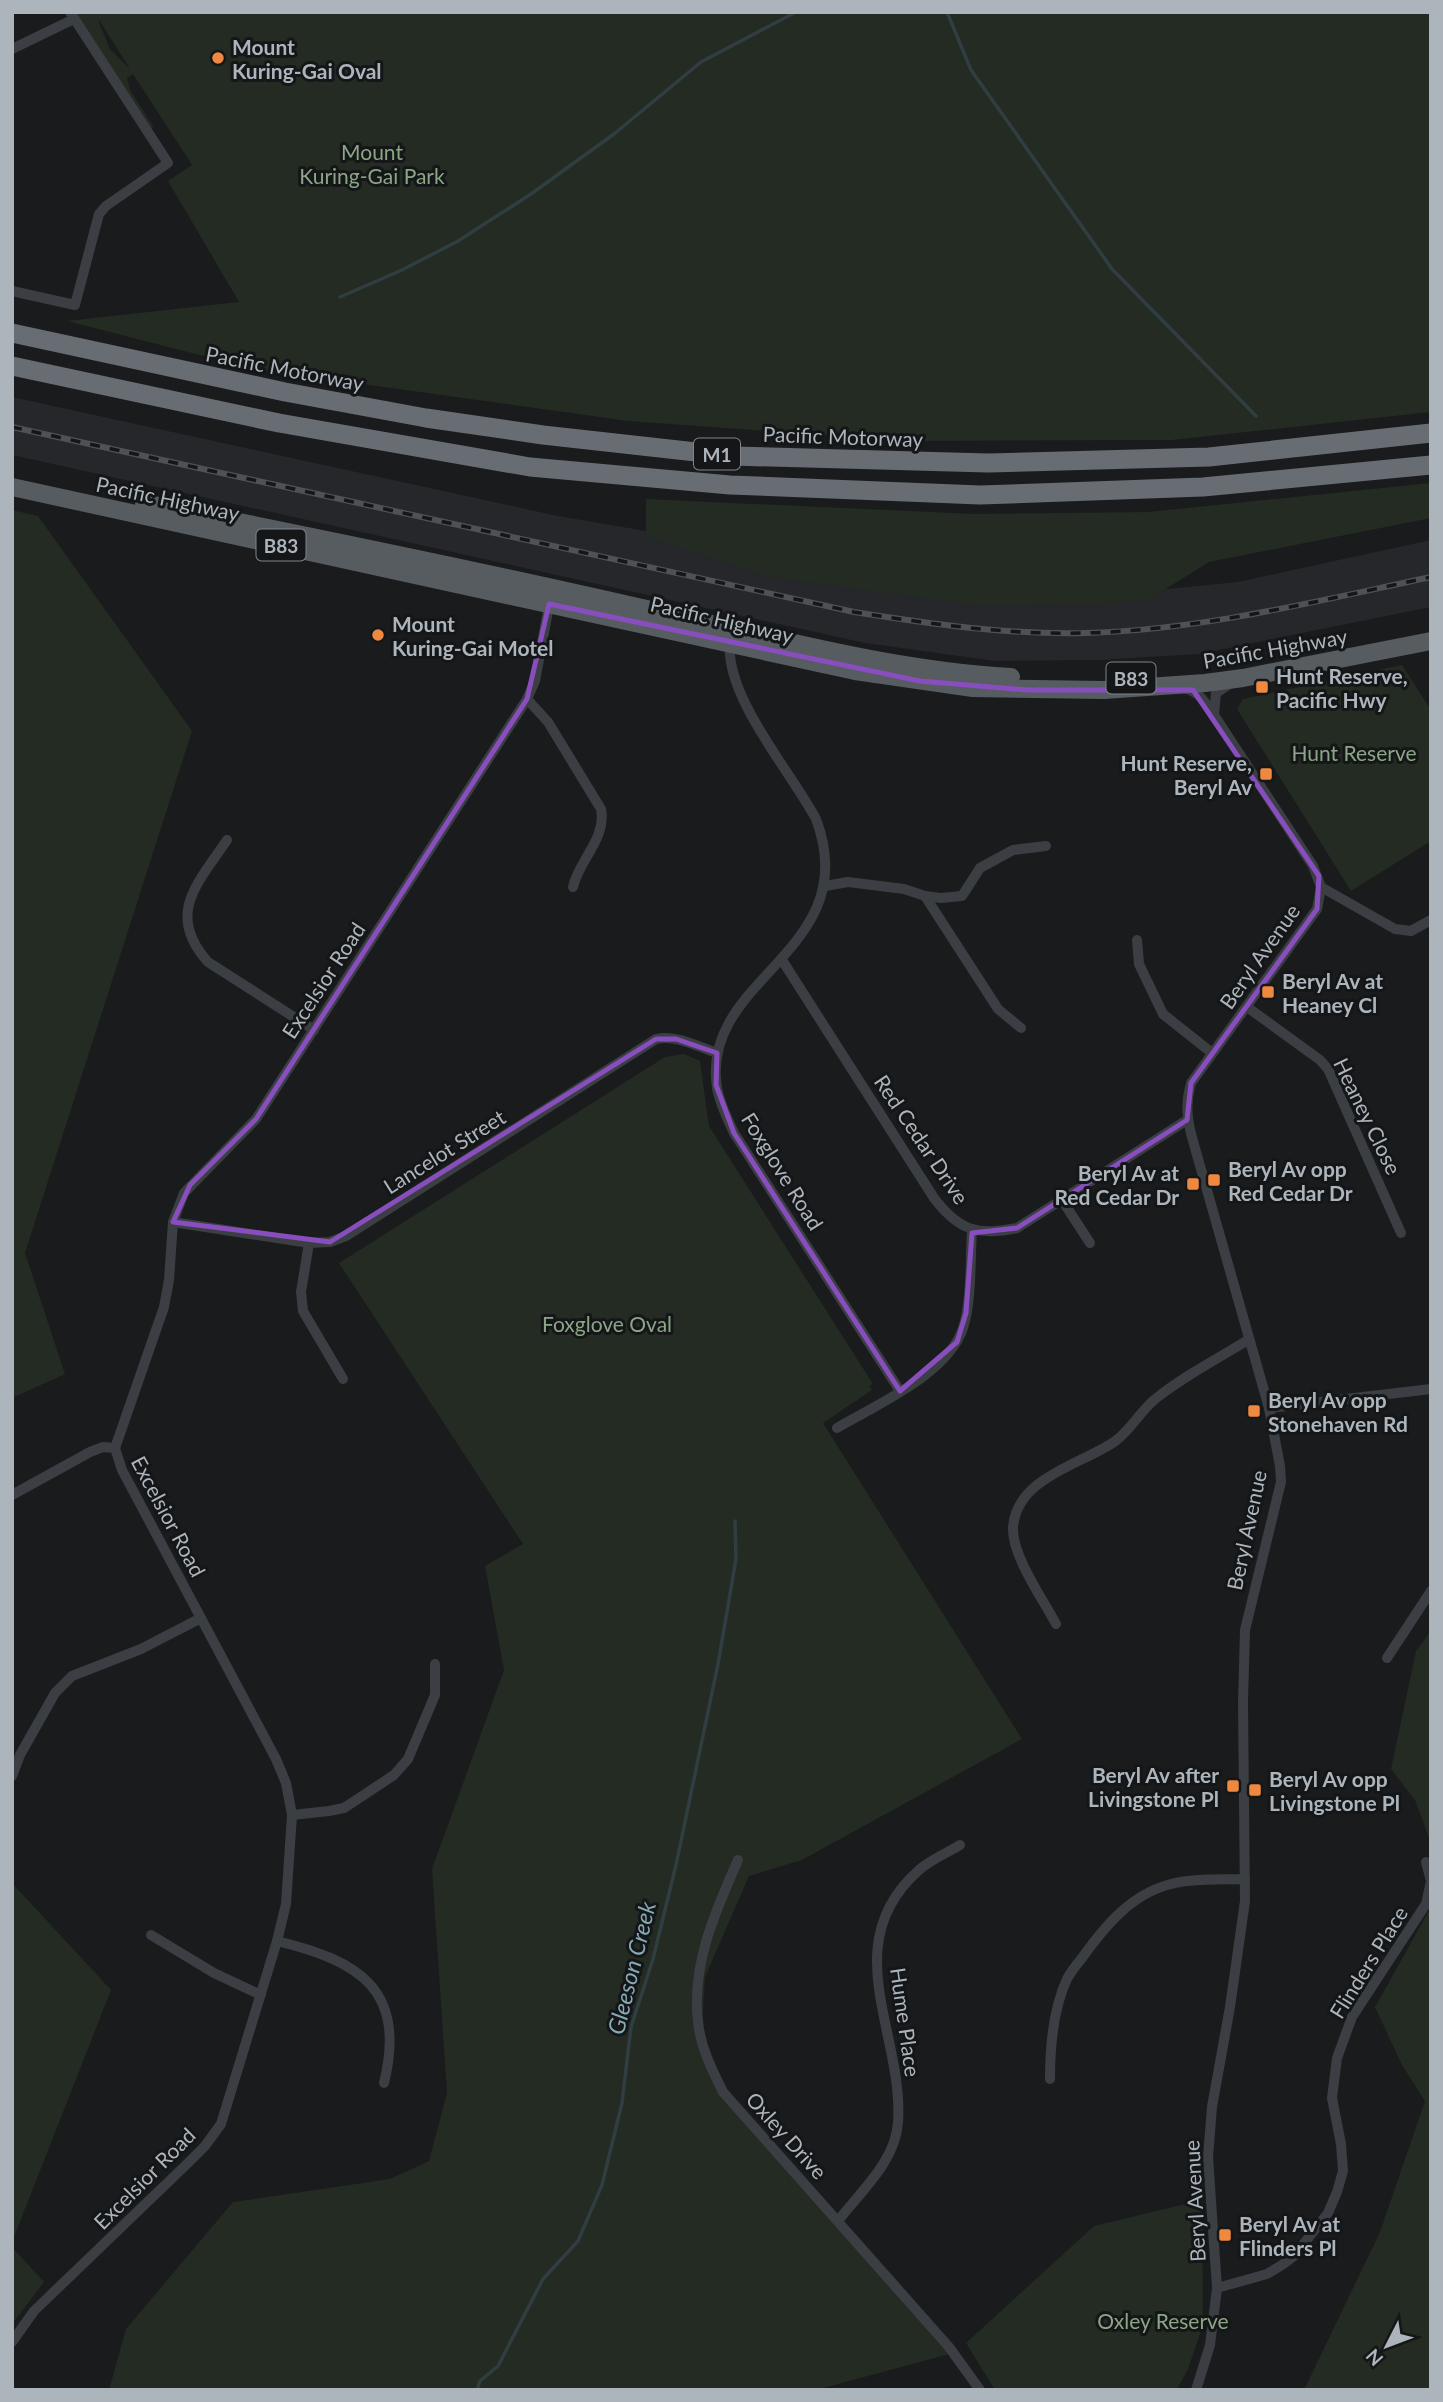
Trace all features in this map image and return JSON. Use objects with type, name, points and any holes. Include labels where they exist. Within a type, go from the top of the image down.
[{"type":"highway","name":"Pacific Motorway","points":[[12,333],[285,392],[426,418],[543,435],[732,456],[988,463],[1209,457],[1431,433]]},
{"type":"highway","name":"M1","points":[[12,366],[279,423],[530,467],[730,485],[980,495],[1203,486],[1431,465]]},
{"type":"main road","name":"Pacific Highway","points":[[12,475],[730,636],[855,671],[973,688],[1065,691],[1173,686],[1243,678],[1431,641]]},
{"type":"main road","name":"Pacific Highway","points":[[12,487],[551,596]]},
{"type":"main road","name":"Pacific Highway","points":[[730,636],[975,675],[1066,680],[1214,671],[1431,630]]},
{"type":"street","points":[[12,49],[72,15],[168,163],[106,206],[99,214],[75,305],[12,291]]},
{"type":"street","name":"Excelsior Road","points":[[12,2342],[34,2311],[215,2134],[229,2099],[286,1905],[292,1815],[286,1783],[276,1759],[122,1470],[115,1447],[164,1307],[169,1280],[173,1222],[184,1193],[248,1129],[527,699],[535,681],[551,596]]},
{"type":"street","name":"Foxglove Road","points":[[730,636],[729,659],[738,688],[816,819],[825,849],[825,886],[816,912],[802,937],[740,1006],[729,1023],[717,1053],[716,1085],[734,1133],[900,1391]]},
{"type":"street","points":[[1214,715],[1216,693],[1224,686],[1243,678]]},
{"type":"street","name":"Beryl Avenue","points":[[1173,686],[1193,690],[1214,715],[1313,866],[1321,887],[1317,909],[1191,1083],[1186,1105],[1187,1121],[1269,1408],[1281,1482],[1254,1586],[1244,1640],[1243,1921],[1210,2126],[1208,2157],[1217,2288],[1210,2344],[1196,2390]]},
{"type":"street","points":[[527,699],[548,722],[601,809],[603,825],[600,834],[579,866],[573,887]]},
{"type":"street","points":[[227,840],[188,902],[187,924],[190,935],[197,950],[208,962],[314,1030]]},
{"type":"street","points":[[825,886],[848,882],[904,889],[941,898],[962,896],[980,868],[1013,850],[1046,846]]},
{"type":"street","points":[[1321,887],[1395,929],[1410,931],[1431,920]]},
{"type":"street","points":[[925,896],[998,1009],[1021,1028]]},
{"type":"street","points":[[1137,940],[1139,964],[1163,1014],[1212,1053]]},
{"type":"street","name":"Red Cedar Drive","points":[[782,960],[934,1198],[946,1214],[972,1230],[994,1232],[1017,1228],[1187,1121]]},
{"type":"street","name":"Heaney Close","points":[[1247,1007],[1320,1060],[1328,1069],[1401,1233]]},
{"type":"street","name":"Lancelot Street","points":[[173,1222],[309,1243],[330,1242],[346,1236],[656,1039],[664,1037],[717,1053]]},
{"type":"street","points":[[1062,1200],[1090,1243]]},
{"type":"street","points":[[837,1428],[935,1367],[957,1342],[966,1314],[972,1230]]},
{"type":"street","points":[[309,1243],[301,1292],[303,1311],[343,1379]]},
{"type":"street","points":[[1056,1624],[1014,1541],[1013,1528],[1023,1499],[1036,1486],[1115,1441],[1142,1411],[1164,1392],[1248,1340]]},
{"type":"street","points":[[1269,1408],[1431,1389]]},
{"type":"street","points":[[12,1495],[90,1452],[103,1447],[115,1447]]},
{"type":"street","points":[[1387,1658],[1431,1591]]},
{"type":"street","points":[[12,1776],[16,1753],[55,1693],[72,1676],[141,1649],[201,1618]]},
{"type":"street","points":[[292,1815],[344,1808],[394,1775],[408,1759],[435,1695],[435,1664]]},
{"type":"street","name":"Hume Place","points":[[838,2221],[879,2171],[891,2148],[898,2124],[896,2081],[876,1975],[879,1931],[895,1896],[920,1869],[960,1846]]},
{"type":"street","name":"Oxley Drive","points":[[738,1860],[714,1920],[697,1975],[698,2022],[709,2063],[723,2092],[949,2347],[980,2390]]},
{"type":"street","name":"Flinders Place","points":[[1217,2288],[1258,2277],[1282,2265],[1294,2256],[1328,2213],[1343,2171],[1332,2098],[1337,2058],[1352,2017],[1426,1904],[1431,1881],[1426,1862]]},
{"type":"street","points":[[1050,2079],[1050,2050],[1059,2002],[1067,1978],[1112,1921],[1146,1894],[1170,1884],[1197,1880],[1245,1880]]},
{"type":"street","points":[[151,1936],[214,1973],[261,1995]]},
{"type":"street","points":[[277,1941],[331,1956],[354,1970],[371,1987],[384,2006],[389,2028],[390,2059],[384,2083]]},
{"type":"highlighted area","points":[[549,604],[920,681],[1028,690],[1193,690],[1319,876],[1317,909],[1191,1083],[1187,1120],[1017,1228],[972,1233],[966,1313],[957,1342],[900,1391],[734,1133],[716,1085],[717,1053],[676,1039],[656,1039],[330,1242],[173,1222],[190,1185],[256,1119],[527,699]]},
{"type":"shaded area","points":[[12,397],[558,516],[989,589],[1156,590],[1238,582],[1431,540],[1431,607],[1199,654],[1098,660],[995,661],[865,643],[12,455]]},
{"type":"green space","name":"Mount Kuring-Gai Park","points":[[75,12],[1431,12],[1431,412],[1172,440],[906,441],[628,421],[254,369],[67,321],[239,302],[168,181],[192,165],[133,74],[127,78],[130,90],[153,126],[152,129]],"holes":[[[99,20],[130,69],[110,49]]]},
{"type":"green space","points":[[1431,483],[1431,518],[1209,562],[1145,602],[984,606],[769,577],[646,536],[646,499],[975,514],[1148,512]]},
{"type":"green space","points":[[12,510],[38,516],[192,731],[25,1253],[65,1374],[12,1398]]},
{"type":"green space","name":"Hunt Reserve","points":[[1402,665],[1431,710],[1431,841],[1351,891],[1237,709],[1243,699]]},
{"type":"green space","name":"Foxglove Oval","points":[[684,1054],[700,1061],[709,1126],[873,1384],[869,1386],[872,1390],[823,1423],[1022,1739],[802,1860],[749,1876],[705,1977],[702,2028],[719,2088],[953,2353],[816,2390],[109,2390],[126,2329],[233,2202],[390,2179],[429,2161],[447,2093],[432,1869],[504,1670],[485,1566],[523,1544],[339,1263],[665,1057]]},
{"type":"green space","points":[[1431,1631],[1431,1843],[1415,1800],[1391,1769],[1416,1651]]},
{"type":"green space","points":[[12,1883],[111,1990],[12,2242]]},
{"type":"green space","points":[[1431,1907],[1431,2390],[1304,2390],[1380,2232],[1425,2101],[1402,2065],[1375,2007]]},
{"type":"green space","name":"Oxley Reserve","points":[[1202,2200],[1203,2325],[1188,2369],[1177,2390],[995,2390],[966,2343],[1094,2226]]},
{"type":"green space","points":[[12,2247],[44,2282],[12,2324]]},
{"type":"waterway","points":[[340,297],[402,270],[458,241],[531,194],[614,134],[701,62],[796,12]]},
{"type":"waterway","points":[[947,12],[971,70],[1112,269],[1256,416]]},
{"type":"waterway","name":"Gleeson Creek","points":[[477,2390],[480,2381],[498,2366],[543,2279],[578,2241],[602,2185],[622,2103],[631,2027],[653,1959],[676,1865],[718,1664],[736,1559],[735,1521]]},
{"type":"railway","points":[[12,427],[854,612],[969,628],[1057,633],[1129,631],[1259,613],[1431,577]]},
{"type":"place","name":"Mount Kuring-Gai Oval","points":[[218,58]]},
{"type":"place","name":"Mount Kuring-Gai Motel","points":[[378,635]]},
{"type":"place","name":"Hunt Reserve, Pacific Hwy","points":[[1262,687]]},
{"type":"place","name":"Hunt Reserve, Beryl Av","points":[[1266,774]]},
{"type":"place","name":"Beryl Av at Heaney Cl","points":[[1268,992]]},
{"type":"place","name":"Beryl Av opp Red Cedar Dr","points":[[1214,1180]]},
{"type":"place","name":"Beryl Av at Red Cedar Dr","points":[[1193,1184]]},
{"type":"place","name":"Beryl Av opp Stonehaven Rd","points":[[1254,1411]]},
{"type":"place","name":"Beryl Av after Livingstone Pl","points":[[1233,1786]]},
{"type":"place","name":"Beryl Av opp Livingstone Pl","points":[[1255,1790]]},
{"type":"place","name":"Beryl Av at Flinders Pl","points":[[1225,2235]]}]
